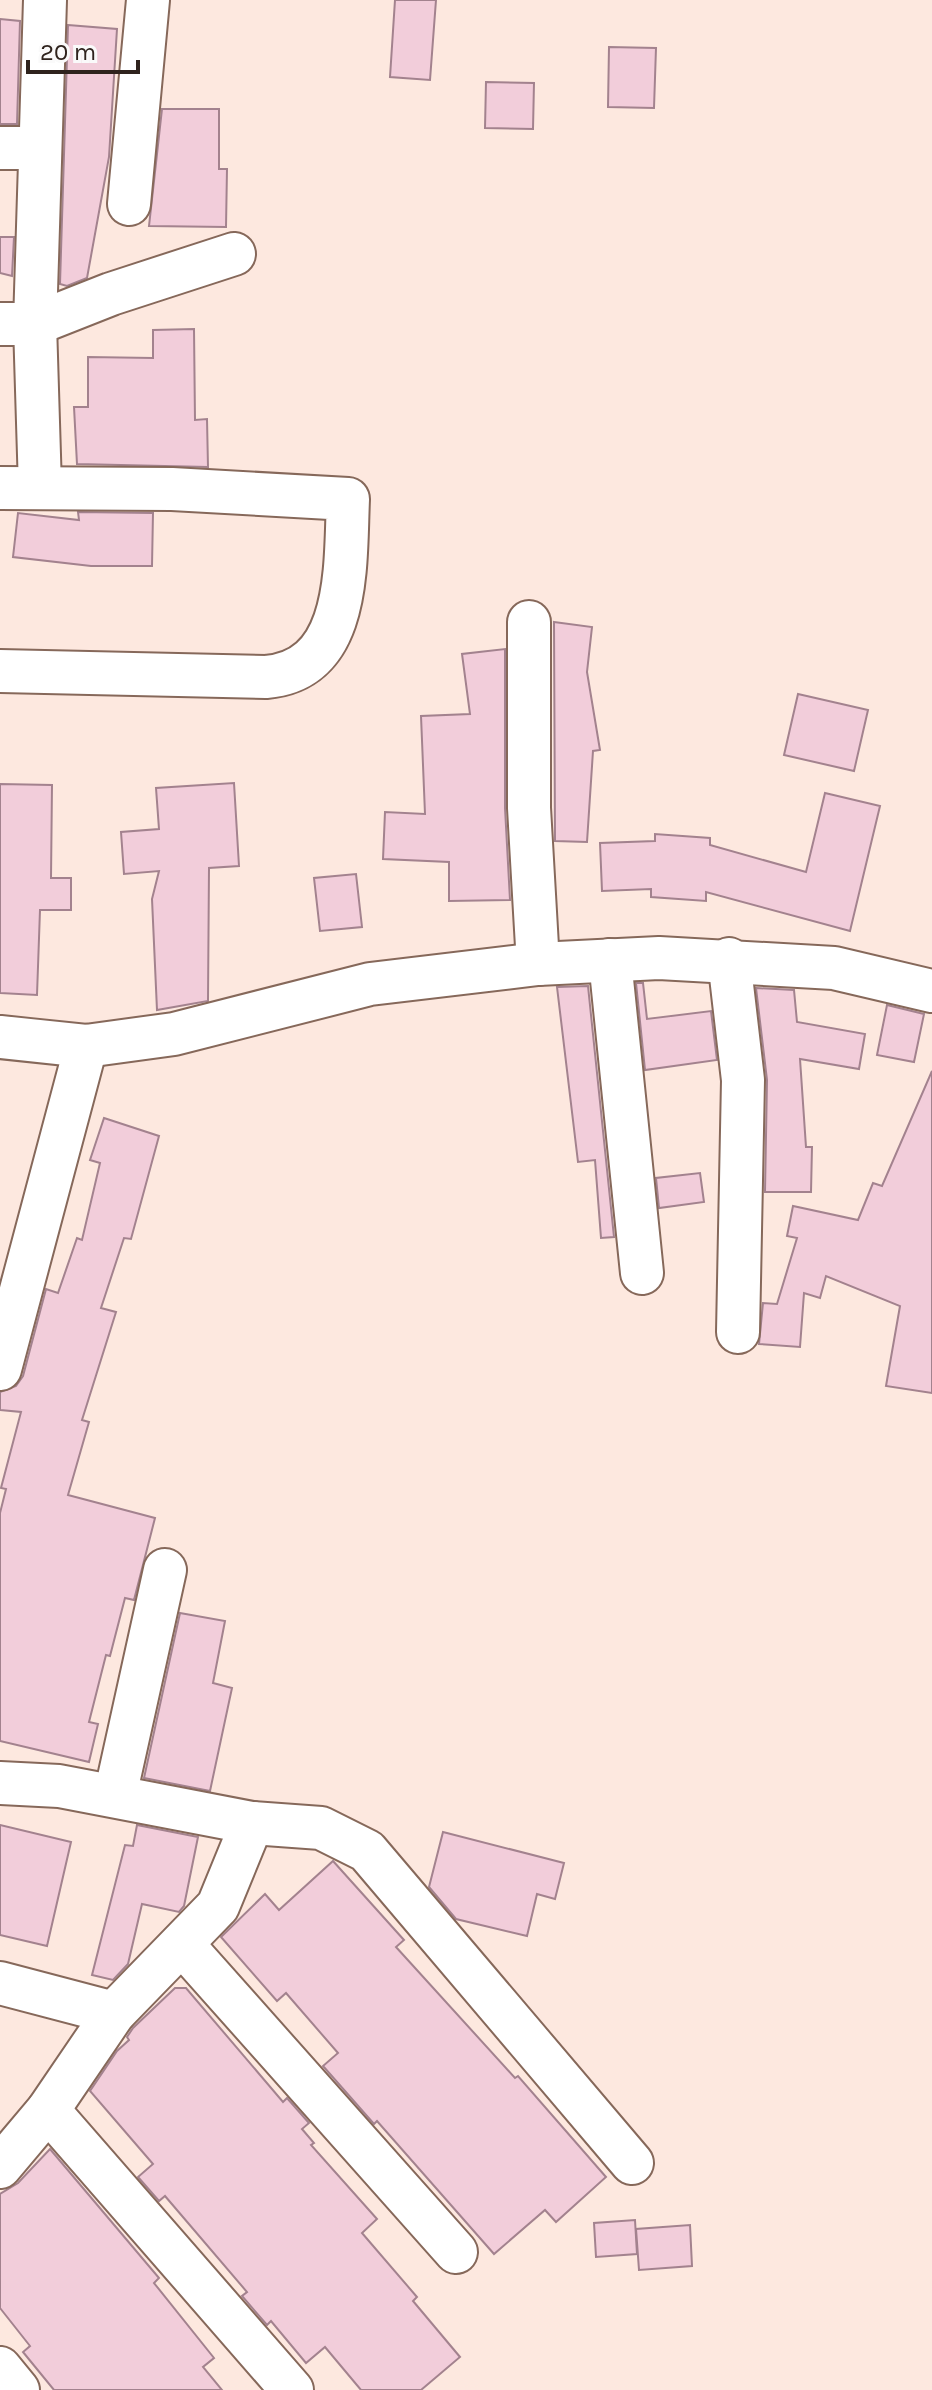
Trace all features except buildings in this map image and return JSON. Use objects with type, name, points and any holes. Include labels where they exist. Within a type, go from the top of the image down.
[{"type":"street","points":[[0,671],[286,675],[321,652],[333,630],[345,573],[348,499],[172,489],[20,488],[19,148],[45,0]]},
{"type":"street","points":[[129,204],[148,0]]},
{"type":"street","points":[[18,324],[234,254]]},
{"type":"street","points":[[529,622],[529,808],[538,964]]},
{"type":"street","points":[[729,959],[743,1080],[738,1332]]},
{"type":"street","points":[[0,1037],[86,1046],[174,1034],[370,984],[538,964],[610,960],[729,959],[834,968],[932,991]]},
{"type":"street","points":[[610,960],[642,1273]]},
{"type":"street","points":[[1,1360],[86,1046]]},
{"type":"street","points":[[115,1796],[165,1570]]},
{"type":"street","points":[[0,1783],[59,1786],[252,1823],[321,1828],[367,1851],[632,2163]]},
{"type":"street","points":[[0,2167],[48,2110],[114,2013],[218,1906],[252,1823]]},
{"type":"street","points":[[182,1944],[456,2252]]},
{"type":"street","points":[[0,1983],[114,2013]]},
{"type":"street","points":[[48,2110],[292,2390]]},
{"type":"street","points":[[0,2368],[18,2390]]}]
